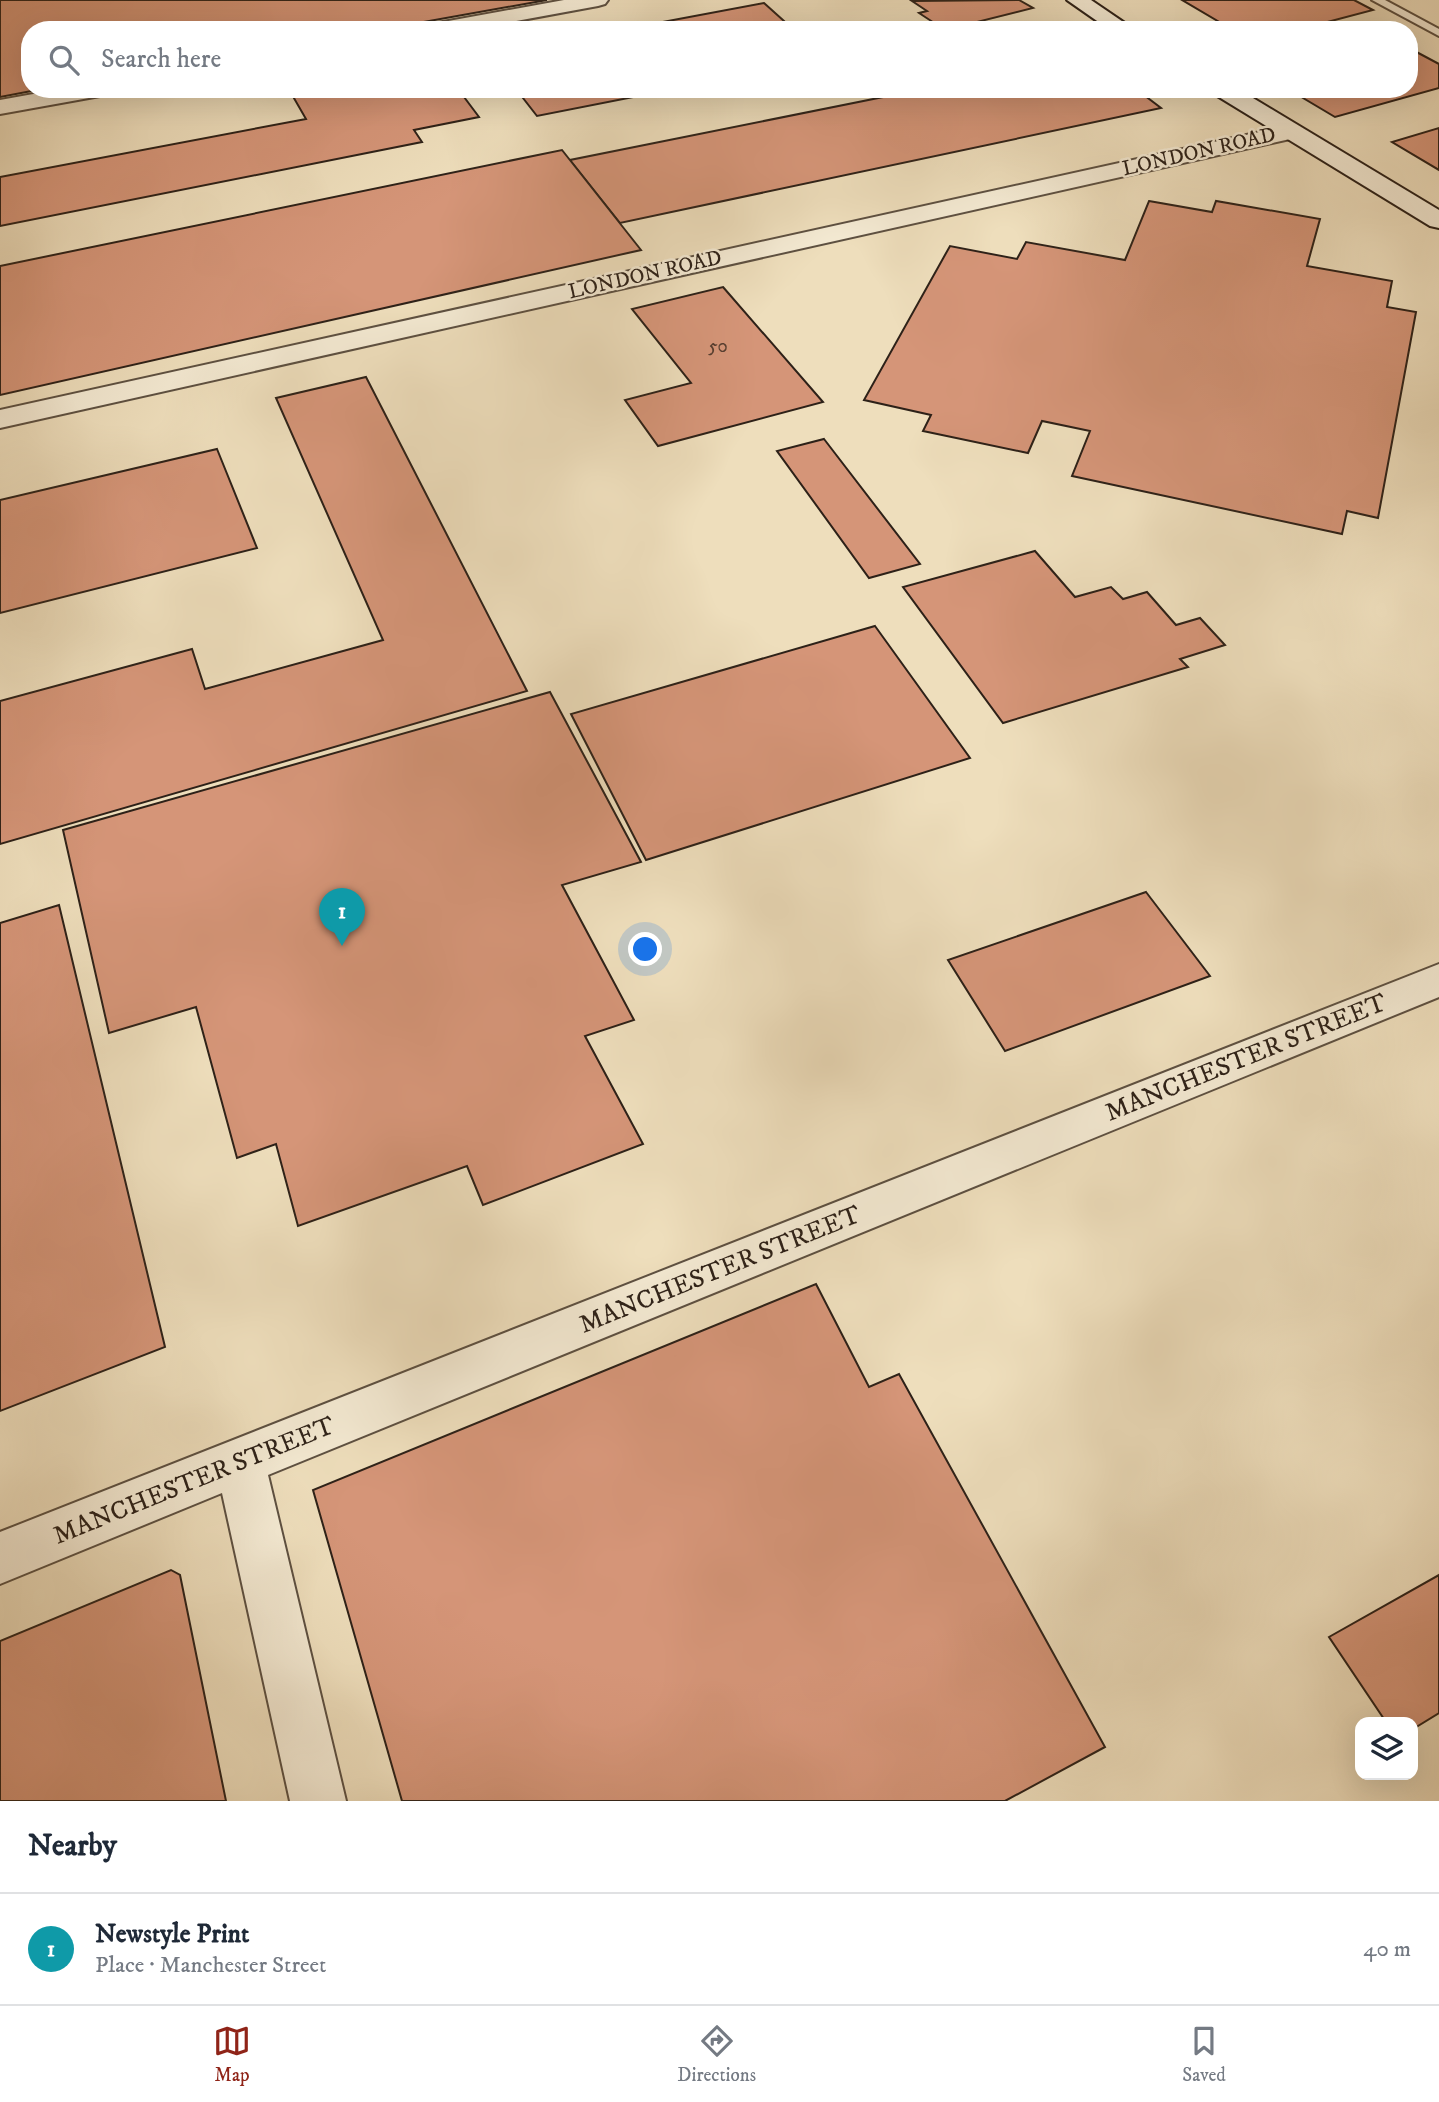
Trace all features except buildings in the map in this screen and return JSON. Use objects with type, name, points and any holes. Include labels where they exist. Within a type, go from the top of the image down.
[{"type":"street","points":[[482,21],[598,0]]},
{"type":"street","points":[[1077,0],[1111,21]]},
{"type":"street","points":[[0,107],[50,98]]},
{"type":"street","points":[[1236,98],[1439,221]]},
{"type":"street","name":"LONDON ROAD","points":[[0,419],[1291,132]]},
{"type":"street","name":"MANCHESTER STREET","points":[[0,1558],[1439,980]]},
{"type":"street","points":[[240,1463],[318,1801]]},
{"type":"lane","points":[[1377,0],[1416,21]]},
{"type":"lane","points":[[1418,22],[1439,33]]},
{"type":"place","name":"Newstyle Print","points":[[342,946]]}]
